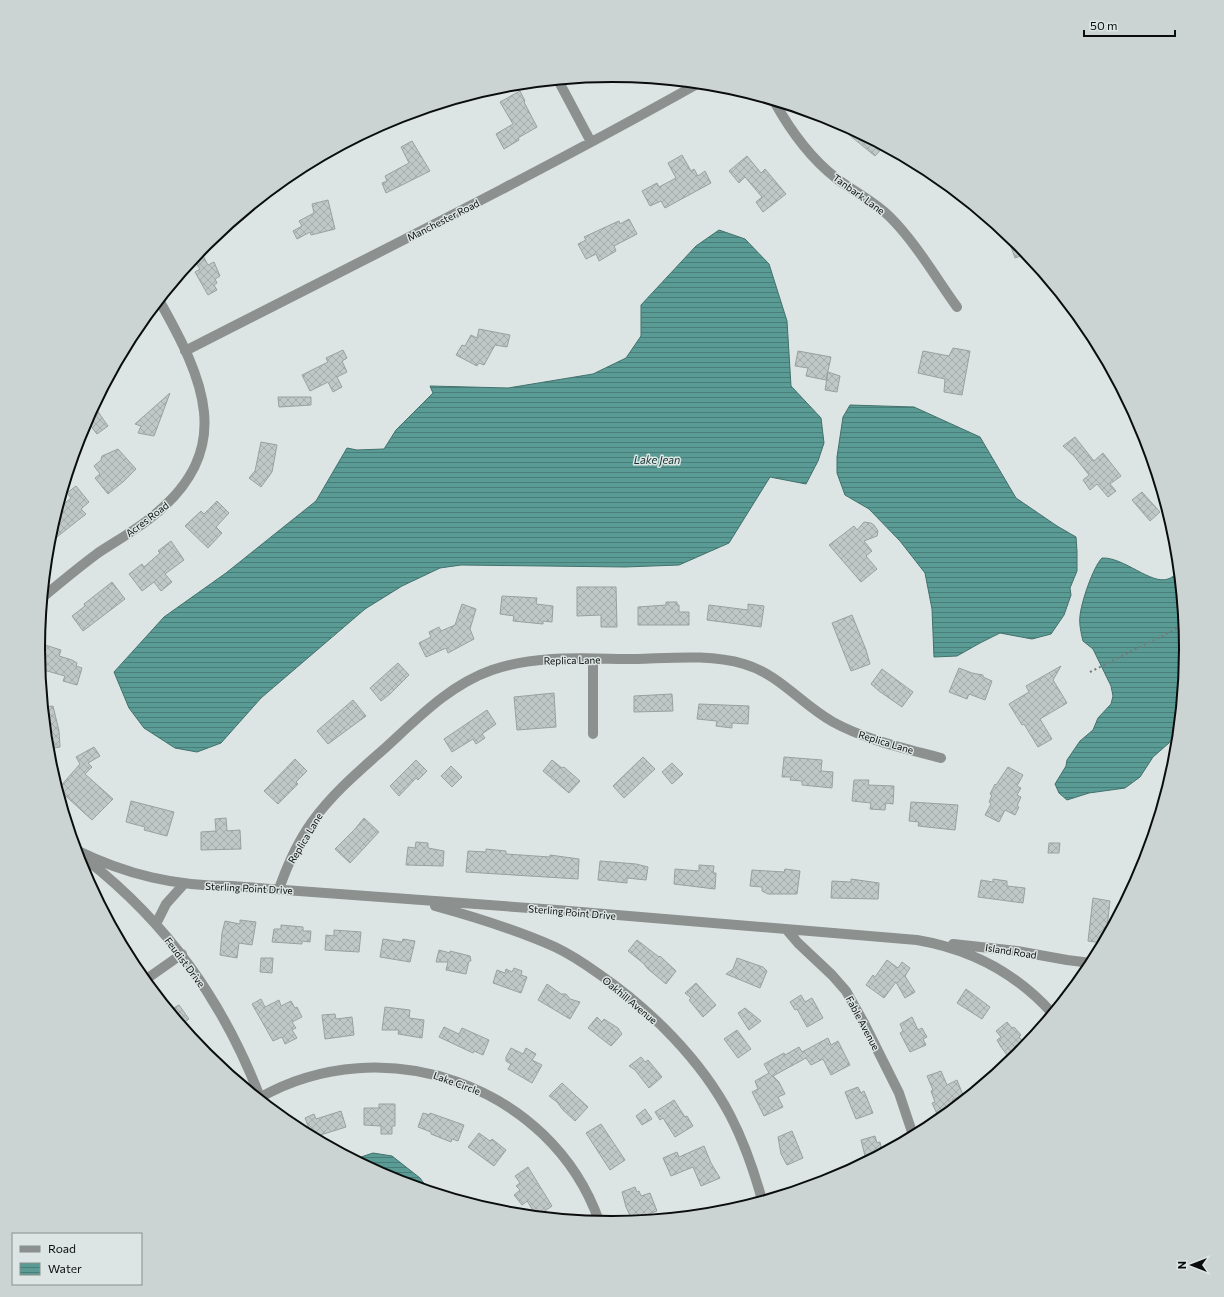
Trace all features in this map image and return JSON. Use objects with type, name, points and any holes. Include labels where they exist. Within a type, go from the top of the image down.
[{"type":"street","points":[[560,84],[591,142]]},
{"type":"street","name":"Manchester Road","points":[[185,351],[455,214],[692,87]]},
{"type":"street","name":"Tanbark Lane","points":[[777,107],[803,146],[817,161],[836,178],[872,202],[889,216],[904,233],[957,308]]},
{"type":"street","name":"Acres Road","points":[[48,593],[98,553],[153,517],[184,485],[193,471],[200,455],[203,443],[205,420],[199,382],[161,304]]},
{"type":"street","name":"Replica Lane","points":[[279,889],[286,869],[312,823],[328,802],[346,783],[450,692],[470,680],[492,670],[514,664],[552,660],[686,658],[718,659],[741,663],[759,669],[778,681],[831,721],[854,733],[941,758]]},
{"type":"street","points":[[593,659],[593,734]]},
{"type":"street","name":"Sterling Point Drive","points":[[84,855],[126,871],[155,879],[184,884],[279,889],[411,899],[931,942],[974,956],[992,965],[1029,990],[1049,1010]]},
{"type":"street","name":"Feudist Drive","points":[[86,859],[110,878],[146,912],[182,954],[220,1012],[239,1047],[257,1090]]},
{"type":"street","points":[[156,924],[166,904],[184,884]]},
{"type":"street","name":"Oakhill Avenue","points":[[411,899],[481,920],[556,948],[587,966],[616,986],[644,1009],[670,1034],[715,1090],[730,1114],[744,1146],[761,1195]]},
{"type":"street","name":"Fable Avenue","points":[[786,929],[846,991],[864,1023],[899,1093],[911,1130]]},
{"type":"street","name":"Island Road","points":[[931,942],[1017,951],[1084,962]]},
{"type":"street","points":[[150,977],[182,954]]},
{"type":"street","name":"Lake Circle","points":[[264,1096],[299,1079],[319,1073],[340,1069],[367,1067],[394,1067],[420,1071],[446,1077],[466,1084],[487,1094],[515,1112],[538,1130],[558,1150],[574,1171],[596,1215]]},
{"type":"path","points":[[1090,672],[1178,628]]},
{"type":"water","name":"Lake Jean","points":[[719,230],[745,239],[769,264],[787,321],[791,386],[821,418],[824,443],[818,461],[806,484],[770,477],[729,543],[679,565],[625,567],[461,565],[440,568],[402,586],[365,609],[261,698],[221,743],[197,752],[175,748],[144,728],[129,708],[114,672],[164,617],[226,573],[316,501],[347,448],[357,450],[384,449],[396,430],[433,393],[430,386],[508,388],[593,374],[626,358],[641,336],[641,305],[696,246]]},
{"type":"water","points":[[850,405],[914,407],[980,437],[1016,498],[1076,537],[1077,571],[1070,588],[1071,595],[1064,615],[1051,634],[1032,639],[1000,633],[957,656],[934,657],[932,609],[925,573],[900,541],[869,509],[845,495],[837,473],[837,457],[843,417]]},
{"type":"water","points":[[1102,558],[1110,559],[1145,575],[1161,580],[1168,579],[1174,576],[1178,611],[1179,648],[1178,686],[1174,723],[1171,740],[1169,743],[1153,757],[1140,777],[1125,788],[1089,793],[1067,800],[1059,793],[1055,784],[1066,766],[1067,760],[1080,741],[1093,730],[1098,718],[1111,704],[1113,696],[1111,686],[1093,649],[1083,641],[1080,625],[1081,610],[1085,594],[1091,577]]},
{"type":"water","points":[[373,1153],[392,1156],[420,1178],[423,1183],[395,1172],[361,1157]]},
{"type":"building","points":[[520,91],[537,127],[518,138],[519,140],[504,149],[496,134],[513,124],[500,102]]},
{"type":"building","points":[[847,133],[881,149],[875,156]]},
{"type":"building","points":[[412,141],[430,171],[386,193],[382,183],[387,181],[385,176],[409,163],[401,147]]},
{"type":"building","points":[[682,155],[691,171],[694,169],[698,176],[705,171],[711,183],[665,208],[661,201],[650,206],[642,191],[657,183],[659,187],[676,178],[668,163]]},
{"type":"building","points":[[747,156],[761,173],[765,169],[786,194],[763,212],[756,202],[762,197],[745,177],[739,183],[729,171]]},
{"type":"building","points":[[328,200],[335,229],[311,235],[310,232],[297,239],[293,231],[302,226],[299,221],[314,213],[312,204]]},
{"type":"building","points":[[629,219],[637,234],[614,246],[616,251],[599,261],[596,254],[586,259],[578,244],[586,240],[584,237],[619,221],[620,224]]},
{"type":"building","points":[[1011,246],[1021,256],[1015,258]]},
{"type":"building","points":[[203,256],[208,265],[214,262],[220,276],[215,279],[217,283],[214,285],[217,290],[208,295],[195,272],[200,269],[196,264]]},
{"type":"building","points":[[479,329],[510,335],[507,347],[495,345],[484,365],[479,363],[477,366],[456,355],[462,345],[465,346],[471,335],[477,338]]},
{"type":"building","points":[[953,348],[970,351],[962,395],[944,392],[945,379],[918,373],[923,351],[949,356]]},
{"type":"building","points":[[343,350],[347,358],[342,361],[347,372],[337,377],[342,387],[333,392],[328,382],[310,391],[302,375],[328,362],[326,358]]},
{"type":"building","points":[[798,351],[831,357],[826,380],[806,376],[808,368],[795,366]]},
{"type":"building","points":[[828,372],[840,376],[837,392],[825,390]]},
{"type":"building","points":[[170,393],[154,436],[138,433],[141,426],[135,424]]},
{"type":"building","points":[[278,397],[311,397],[311,405],[279,407]]},
{"type":"building","points":[[97,411],[108,426],[97,434],[91,425]]},
{"type":"building","points":[[1075,437],[1094,461],[1103,453],[1121,476],[1110,484],[1116,491],[1108,497],[1097,484],[1090,490],[1083,480],[1089,475],[1074,456],[1063,446]]},
{"type":"building","points":[[261,442],[277,445],[272,472],[261,487],[249,478],[255,471]]},
{"type":"building","points":[[118,449],[136,469],[108,494],[95,478],[100,474],[94,466],[101,460],[102,456]]},
{"type":"building","points":[[76,486],[89,502],[81,509],[86,514],[56,538],[63,504],[71,498],[67,493]]},
{"type":"building","points":[[1142,492],[1160,512],[1150,521],[1132,500]]},
{"type":"building","points":[[217,501],[229,513],[216,527],[222,533],[208,548],[185,526],[201,511],[204,514]]},
{"type":"building","points":[[864,522],[871,523],[878,531],[877,536],[864,541],[872,551],[866,556],[877,569],[861,582],[829,545],[854,526],[857,530]]},
{"type":"building","points":[[171,541],[184,560],[165,574],[172,582],[161,591],[154,582],[142,591],[129,574],[142,564],[144,567],[160,553],[158,551]]},
{"type":"building","points":[[112,582],[125,599],[83,631],[72,616],[85,606],[84,604]]},
{"type":"building","points":[[577,587],[616,587],[617,627],[601,627],[601,615],[577,616]]},
{"type":"building","points":[[502,596],[537,598],[536,604],[553,606],[552,622],[543,621],[543,624],[513,621],[514,616],[500,614]]},
{"type":"building","points":[[666,602],[677,602],[677,605],[679,605],[679,612],[689,612],[689,625],[638,625],[638,607],[666,605]]},
{"type":"building","points":[[462,604],[476,609],[470,629],[474,639],[448,653],[446,648],[426,657],[419,643],[431,637],[429,632],[439,627],[441,631],[455,625]]},
{"type":"building","points":[[748,604],[764,606],[761,627],[707,620],[709,605],[748,610]]},
{"type":"building","points":[[852,615],[870,664],[851,671],[832,623]]},
{"type":"building","points":[[45,645],[61,650],[59,656],[72,660],[77,663],[76,666],[82,668],[77,685],[63,681],[65,676],[46,671]]},
{"type":"building","points":[[398,663],[409,675],[381,701],[370,688]]},
{"type":"building","points":[[1061,666],[1053,680],[1067,703],[1040,719],[1052,739],[1038,747],[1024,724],[1022,725],[1009,704],[1029,692],[1026,686]]},
{"type":"building","points":[[959,668],[983,675],[983,677],[992,681],[985,700],[969,694],[967,699],[949,692]]},
{"type":"building","points":[[882,669],[913,692],[902,707],[871,684]]},
{"type":"building","points":[[554,693],[556,727],[517,730],[514,697]]},
{"type":"building","points":[[672,694],[673,711],[634,712],[634,696]]},
{"type":"building","points":[[353,700],[366,716],[328,744],[317,731]]},
{"type":"building","points":[[699,704],[749,706],[748,724],[732,723],[732,728],[716,726],[717,721],[697,719]]},
{"type":"building","points":[[53,706],[59,731],[60,747],[54,748],[48,707]]},
{"type":"building","points":[[487,710],[496,724],[482,734],[485,738],[476,744],[473,739],[452,752],[444,739]]},
{"type":"building","points":[[94,747],[100,756],[88,763],[92,767],[85,774],[113,799],[92,820],[64,794],[62,785],[80,764],[76,757]]},
{"type":"building","points":[[643,757],[655,769],[624,798],[613,786]]},
{"type":"building","points":[[784,757],[822,760],[821,771],[833,772],[832,788],[802,785],[802,781],[790,780],[791,777],[782,777]]},
{"type":"building","points":[[295,759],[307,771],[296,782],[298,784],[278,804],[264,791]]},
{"type":"building","points":[[416,760],[427,771],[418,780],[416,778],[399,796],[390,786]]},
{"type":"building","points":[[552,760],[562,768],[564,767],[580,781],[569,793],[543,771]]},
{"type":"building","points":[[672,763],[683,774],[672,784],[662,772]]},
{"type":"building","points":[[451,766],[462,777],[452,787],[441,776]]},
{"type":"building","points":[[1008,767],[1023,775],[1017,786],[1021,788],[1017,795],[1021,797],[1017,806],[1019,807],[1015,815],[1005,810],[999,822],[985,815],[991,804],[989,802],[992,795],[990,794],[995,784],[996,785]]},
{"type":"building","points":[[854,780],[869,780],[868,785],[894,786],[893,804],[886,803],[885,810],[870,809],[871,803],[852,801]]},
{"type":"building","points":[[131,801],[174,812],[167,836],[144,830],[145,827],[126,822]]},
{"type":"building","points":[[911,802],[958,805],[955,830],[918,826],[919,822],[909,821]]},
{"type":"building","points":[[226,818],[227,831],[240,830],[241,849],[201,850],[201,832],[216,831],[215,819]]},
{"type":"building","points":[[364,818],[379,832],[350,863],[335,849]]},
{"type":"building","points":[[416,842],[428,843],[428,848],[444,851],[443,866],[406,865],[408,847],[415,848]]},
{"type":"building","points":[[1049,843],[1060,843],[1059,853],[1048,853]]},
{"type":"building","points":[[486,849],[506,851],[506,854],[550,857],[550,855],[579,859],[578,879],[466,872],[468,851],[486,852]]},
{"type":"building","points":[[600,861],[636,864],[648,867],[646,880],[627,878],[627,883],[598,880]]},
{"type":"building","points":[[699,865],[714,866],[713,873],[716,873],[715,889],[674,884],[675,869],[699,871]]},
{"type":"building","points":[[785,869],[800,871],[797,894],[768,894],[762,891],[762,887],[750,886],[752,870],[784,872]]},
{"type":"building","points":[[851,879],[879,883],[878,899],[831,898],[832,881],[851,882]]},
{"type":"building","points":[[993,879],[1007,881],[1007,886],[1025,888],[1023,903],[978,897],[981,880],[993,882]]},
{"type":"building","points":[[1093,898],[1110,901],[1107,924],[1103,932],[1097,942],[1088,941]]},
{"type":"building","points":[[240,920],[256,922],[252,945],[239,943],[237,958],[220,955],[222,933],[225,921],[240,924]]},
{"type":"building","points":[[281,925],[303,927],[303,931],[311,931],[310,942],[302,941],[302,944],[272,942],[274,929],[281,929]]},
{"type":"building","points":[[334,930],[361,932],[359,952],[325,950],[326,935],[334,936]]},
{"type":"building","points":[[383,939],[402,942],[403,939],[415,941],[410,962],[380,957]]},
{"type":"building","points":[[637,940],[659,957],[660,956],[676,971],[666,984],[628,951]]},
{"type":"building","points":[[439,950],[470,956],[471,961],[469,961],[466,974],[446,970],[448,962],[436,962]]},
{"type":"building","points":[[261,958],[273,958],[272,973],[260,972]]},
{"type":"building","points":[[737,958],[763,967],[767,971],[760,988],[726,974],[733,969]]},
{"type":"building","points":[[887,960],[898,968],[902,962],[910,968],[905,976],[915,992],[905,998],[896,982],[884,998],[866,985],[873,975],[875,977]]},
{"type":"building","points":[[514,968],[522,971],[521,975],[527,977],[521,993],[493,983],[497,970],[505,973],[506,969],[512,972]]},
{"type":"building","points":[[696,983],[716,1005],[703,1017],[689,1000],[691,998],[685,993]]},
{"type":"building","points":[[547,984],[561,994],[566,994],[570,999],[580,1002],[570,1019],[538,1000]]},
{"type":"building","points":[[966,989],[990,1007],[982,1019],[957,1003]]},
{"type":"building","points":[[801,995],[805,1002],[812,998],[823,1018],[807,1027],[797,1009],[795,1010],[790,1002]]},
{"type":"building","points":[[261,999],[265,1007],[279,1000],[281,1006],[291,1001],[295,1008],[297,1007],[302,1017],[292,1022],[296,1028],[292,1030],[297,1038],[285,1044],[282,1037],[273,1041],[252,1004]]},
{"type":"building","points":[[179,1005],[189,1019],[185,1021],[174,1008]]},
{"type":"building","points":[[385,1007],[410,1010],[409,1018],[424,1020],[422,1038],[398,1034],[399,1030],[382,1030]]},
{"type":"building","points":[[745,1008],[761,1021],[749,1030],[738,1013]]},
{"type":"building","points":[[335,1014],[336,1019],[352,1017],[354,1035],[325,1039],[322,1015]]},
{"type":"building","points":[[597,1017],[602,1022],[604,1019],[618,1028],[622,1034],[611,1046],[588,1028]]},
{"type":"building","points":[[912,1017],[918,1030],[922,1028],[927,1037],[923,1039],[926,1045],[910,1052],[900,1033],[903,1031],[900,1024]]},
{"type":"building","points":[[1007,1022],[1021,1035],[1019,1037],[1021,1040],[1007,1055],[997,1040],[1001,1037],[996,1031]]},
{"type":"building","points":[[444,1027],[459,1034],[462,1028],[489,1040],[483,1055],[474,1051],[473,1053],[439,1037]]},
{"type":"building","points":[[737,1030],[751,1049],[738,1058],[724,1039]]},
{"type":"building","points":[[828,1038],[831,1045],[838,1041],[850,1065],[831,1075],[823,1059],[811,1065],[806,1058],[773,1076],[779,1082],[785,1094],[778,1097],[783,1107],[764,1116],[752,1092],[758,1089],[755,1081],[769,1073],[764,1064],[799,1047],[802,1052]]},
{"type":"building","points":[[511,1048],[523,1054],[526,1048],[536,1054],[532,1060],[542,1065],[532,1083],[508,1069],[511,1064],[506,1061],[506,1057]]},
{"type":"building","points":[[641,1057],[645,1062],[648,1060],[662,1077],[649,1088],[635,1070],[629,1066]]},
{"type":"building","points":[[941,1071],[947,1085],[957,1080],[962,1094],[937,1113],[932,1103],[935,1102],[931,1091],[933,1090],[927,1076]]},
{"type":"building","points":[[562,1083],[588,1107],[575,1121],[557,1102],[549,1096]]},
{"type":"building","points":[[858,1087],[861,1093],[864,1091],[873,1113],[856,1119],[845,1092]]},
{"type":"building","points":[[674,1100],[693,1126],[675,1137],[663,1118],[660,1120],[655,1112]]},
{"type":"building","points":[[379,1104],[395,1104],[395,1126],[392,1126],[392,1134],[381,1134],[381,1126],[364,1125],[364,1108],[379,1108]]},
{"type":"building","points":[[645,1109],[652,1119],[642,1125],[636,1116]]},
{"type":"building","points":[[341,1111],[346,1127],[320,1135],[309,1128],[305,1118],[314,1114],[316,1119]]},
{"type":"building","points":[[423,1113],[430,1115],[430,1113],[464,1125],[458,1141],[452,1139],[451,1142],[418,1127]]},
{"type":"building","points":[[601,1124],[625,1160],[610,1170],[586,1133]]},
{"type":"building","points":[[792,1131],[803,1158],[787,1165],[781,1154],[778,1137]]},
{"type":"building","points":[[479,1133],[490,1141],[492,1139],[506,1150],[494,1166],[468,1147]]},
{"type":"building","points":[[875,1136],[877,1143],[880,1142],[881,1147],[865,1156],[861,1140]]},
{"type":"building","points":[[704,1146],[711,1163],[720,1178],[701,1186],[693,1167],[671,1176],[663,1158],[677,1152],[679,1157]]},
{"type":"building","points":[[528,1167],[552,1206],[544,1211],[533,1210],[527,1201],[522,1205],[514,1195],[520,1190],[516,1186],[520,1183],[515,1176]]},
{"type":"building","points":[[635,1187],[641,1196],[650,1193],[657,1211],[649,1214],[630,1215],[622,1192]]}]
